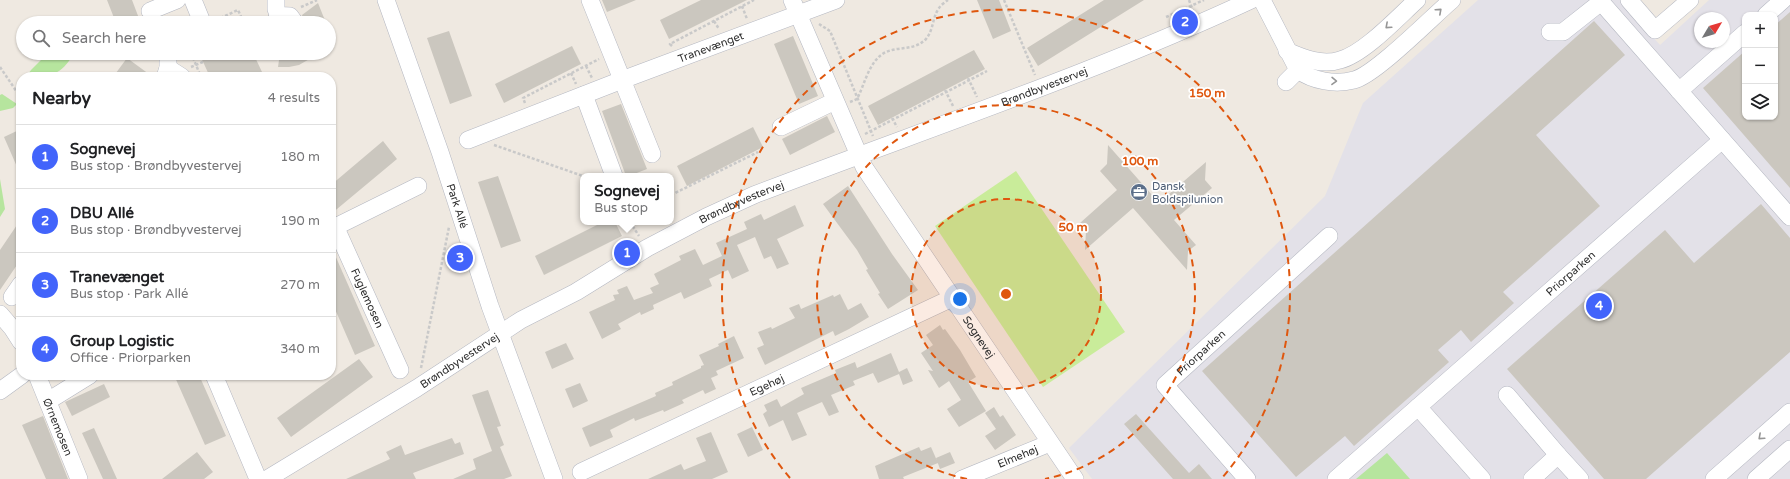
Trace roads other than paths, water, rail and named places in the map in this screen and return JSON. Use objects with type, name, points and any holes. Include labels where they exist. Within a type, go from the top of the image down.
[{"type":"street","points":[[150,11],[177,0]]},
{"type":"street","points":[[193,0],[200,16]]},
{"type":"street","points":[[276,0],[277,16]]},
{"type":"street","name":"Park Allé","points":[[386,0],[500,334],[554,479]]},
{"type":"street","points":[[590,0],[652,154]]},
{"type":"street","name":"Tranevænget","points":[[468,140],[679,59],[801,8],[836,0]]},
{"type":"street","name":"Brøndbyvestervej","points":[[267,479],[417,388],[521,320],[576,292],[647,248],[706,217],[754,195],[878,147],[1122,56],[1251,0]]},
{"type":"street","points":[[1262,0],[1298,70],[1308,77],[1332,82],[1355,80],[1371,71],[1452,0]]},
{"type":"street","points":[[1287,51],[1304,59],[1324,62],[1340,60],[1357,52],[1417,0]]},
{"type":"street","points":[[1629,0],[1656,30],[1690,0]]},
{"type":"street","points":[[1769,12],[1783,0]]},
{"type":"street","points":[[1550,32],[1564,32],[1601,2],[1790,217]]},
{"type":"street","points":[[801,8],[836,104],[858,155]]},
{"type":"street","points":[[1679,91],[1742,36]]},
{"type":"street","points":[[1286,82],[1298,70]]},
{"type":"street","points":[[584,95],[613,173]]},
{"type":"street","points":[[781,127],[836,104]]},
{"type":"street","name":"Priorparken","points":[[1336,479],[1722,140]]},
{"type":"street","name":"Sognevej","points":[[858,155],[952,298],[1075,479]]},
{"type":"street","name":"Fuglemosen","points":[[336,227],[418,186]]},
{"type":"street","name":"Fuglemosen","points":[[336,234],[400,370]]},
{"type":"street","name":"Priorparken","points":[[1247,479],[1165,385],[1329,236]]},
{"type":"street","name":"Egehøj","points":[[581,472],[952,298]]},
{"type":"street","points":[[0,314],[16,334]]},
{"type":"street","points":[[0,391],[16,379]]},
{"type":"street","name":"Ørnemosen","points":[[39,380],[79,479]]},
{"type":"street","points":[[48,401],[82,380]]},
{"type":"street","points":[[216,380],[258,479]]},
{"type":"street","points":[[1506,395],[1580,479]]},
{"type":"street","points":[[1418,407],[1482,479]]},
{"type":"street","points":[[1714,479],[1790,412]]},
{"type":"street","name":"Elmehøj","points":[[962,479],[1050,443]]},
{"type":"street","points":[[1756,479],[1790,449]]},
{"type":"street","points":[[1532,479],[1558,455]]},
{"type":"place","name":"DBU Allé","points":[[1185,22]]},
{"type":"place","name":"Dansk Boldspilunion","points":[[1139,192]]},
{"type":"place","name":"Sognevej","points":[[627,253]]},
{"type":"place","name":"Tranevænget","points":[[460,258]]},
{"type":"place","name":"Group Logistic","points":[[1599,306]]}]
